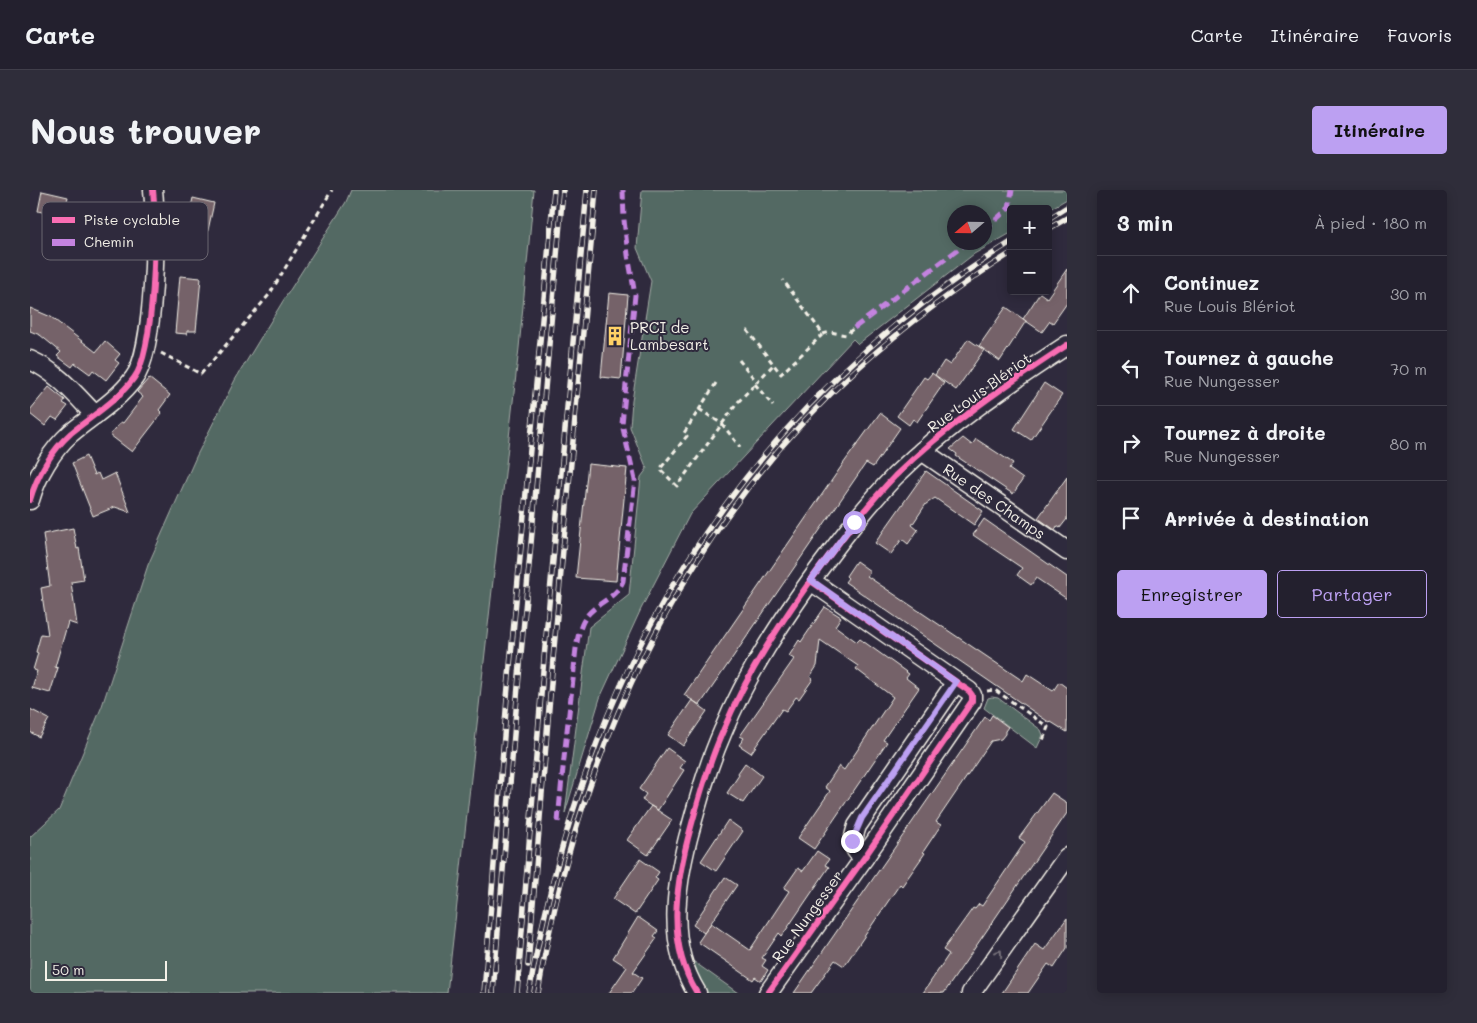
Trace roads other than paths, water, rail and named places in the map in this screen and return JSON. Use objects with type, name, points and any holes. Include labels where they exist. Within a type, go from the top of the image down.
[{"type":"street","points":[[30,500],[34,479],[61,442],[119,395],[140,369],[147,346],[153,260]]},
{"type":"street","name":"Rue Louis Blériot","points":[[697,993],[682,960],[677,939],[676,916],[682,868],[694,814],[714,753],[740,695],[769,642],[840,540],[868,506],[922,450],[978,406],[1067,345]]},
{"type":"street","points":[[30,360],[65,383],[95,415]]},
{"type":"street","name":"Rue des Champs","points":[[922,450],[1067,551]]},
{"type":"street","points":[[811,580],[963,686],[857,826],[852,841],[858,854],[864,858]]},
{"type":"street","name":"Rue Nungesser","points":[[768,993],[970,706],[972,695],[963,686]]},
{"type":"street","points":[[971,993],[1067,857]]},
{"type":"railway","points":[[484,993],[507,698],[554,190]]},
{"type":"railway","points":[[493,993],[517,698],[563,190]]},
{"type":"railway","points":[[517,993],[544,658],[587,190]]},
{"type":"railway","points":[[528,965],[553,659],[596,190]]},
{"type":"railway","points":[[1052,216],[1067,207]]},
{"type":"railway","points":[[1052,227],[1067,218]]},
{"type":"railway","points":[[529,993],[554,876],[589,765],[632,661],[686,563],[750,472],[825,388],[912,312],[1007,245]]},
{"type":"railway","points":[[538,993],[555,906],[579,819],[609,735],[646,653],[689,575],[738,501],[795,431],[858,368],[895,337],[932,307],[1007,256]]},
{"type":"place","name":"PRCI de Lambesart","points":[[615,336]]}]
